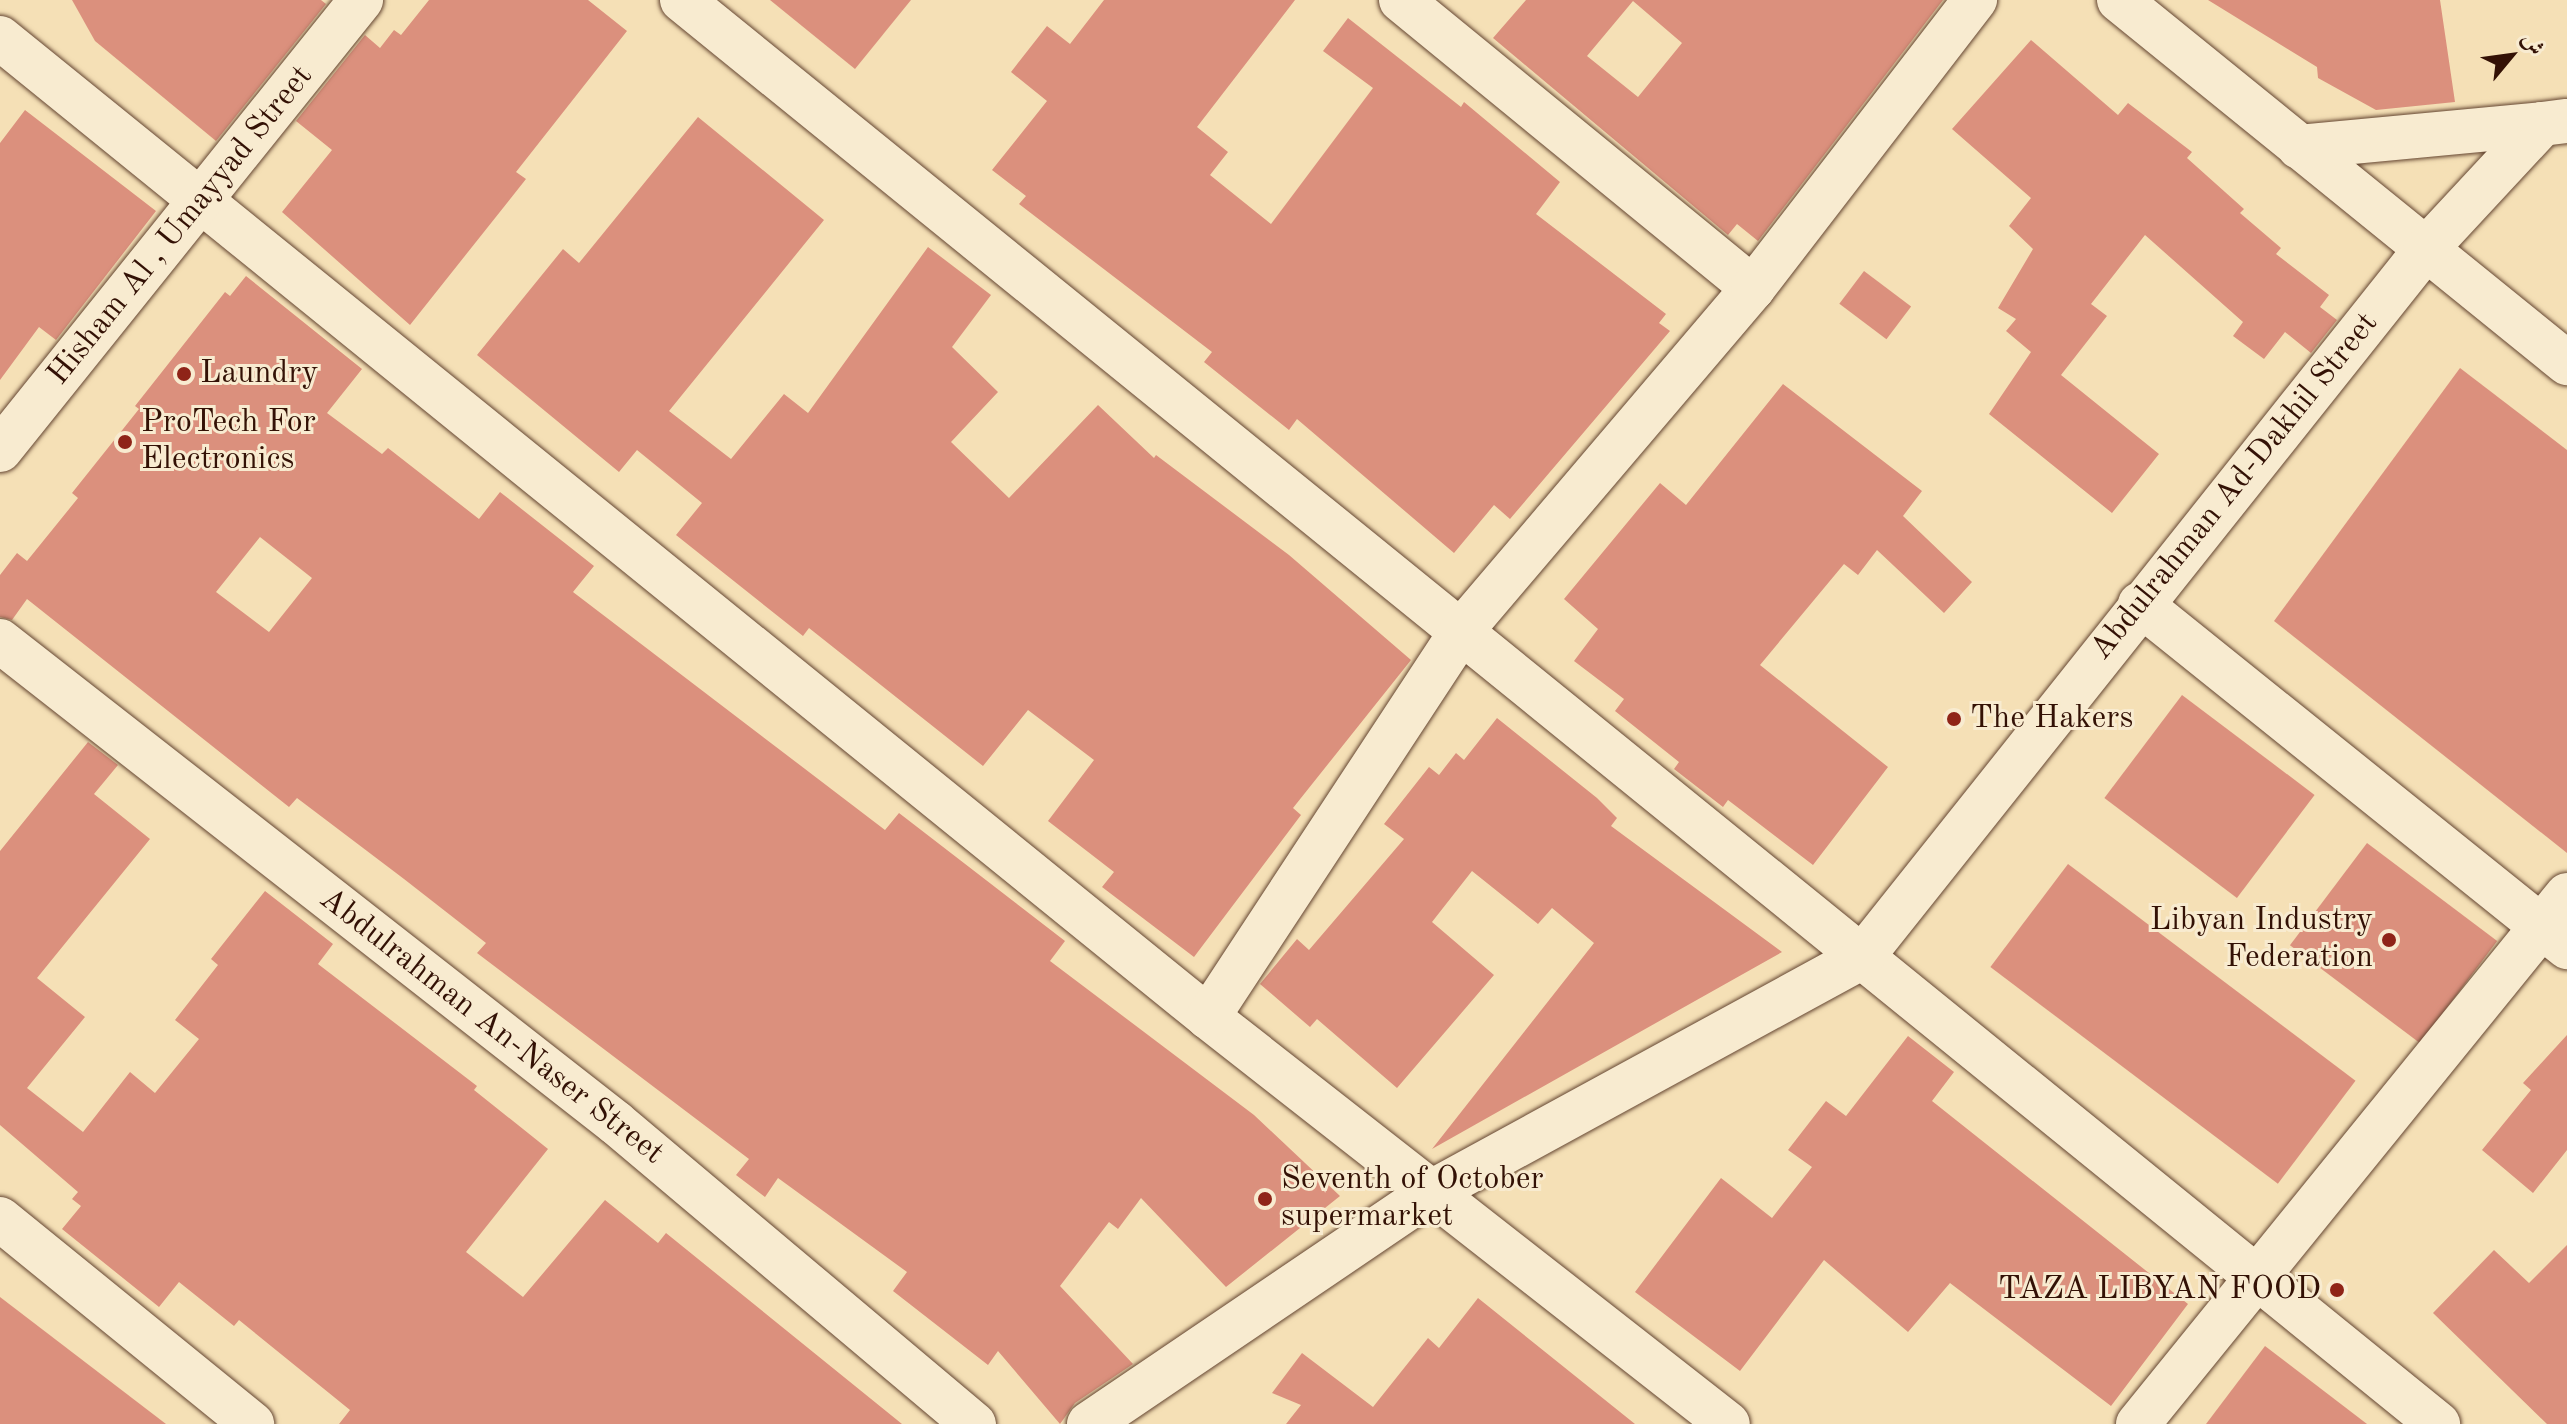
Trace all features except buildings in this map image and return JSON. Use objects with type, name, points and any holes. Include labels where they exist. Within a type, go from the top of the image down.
[{"type":"street","name":"Hisham Al , Umayyad Street","points":[[0,450],[205,201],[361,0]]},
{"type":"street","points":[[682,0],[2438,1424]]},
{"type":"street","points":[[1401,0],[1753,288]]},
{"type":"street","points":[[1208,1017],[1462,630],[1753,288],[1975,0]]},
{"type":"street","points":[[2119,0],[2567,363]]},
{"type":"street","points":[[0,38],[205,201],[1208,1017],[1435,1190],[1728,1424]]},
{"type":"street","points":[[2299,147],[2555,122]]},
{"type":"street","name":"Abdulrahman Ad-Dakhil Street","points":[[1089,1424],[1435,1190],[1862,957],[2140,604],[2425,250],[2555,122]]},
{"type":"street","points":[[2138,1424],[2559,923],[2140,604]]},
{"type":"street","name":"Abdulrahman An-Naser Street","points":[[0,641],[616,1123],[974,1424]]},
{"type":"street","points":[[0,1219],[252,1424]]},
{"type":"place","name":"Laundry","points":[[184,374]]},
{"type":"place","name":"ProTech For Electronics","points":[[125,442]]},
{"type":"place","name":"The Hakers","points":[[1954,719]]},
{"type":"place","name":"Libyan Industry Federation","points":[[2389,940]]},
{"type":"place","name":"Seventh of October supermarket","points":[[1265,1199]]},
{"type":"place","name":"TAZA LIBYAN FOOD","points":[[2337,1290]]}]
